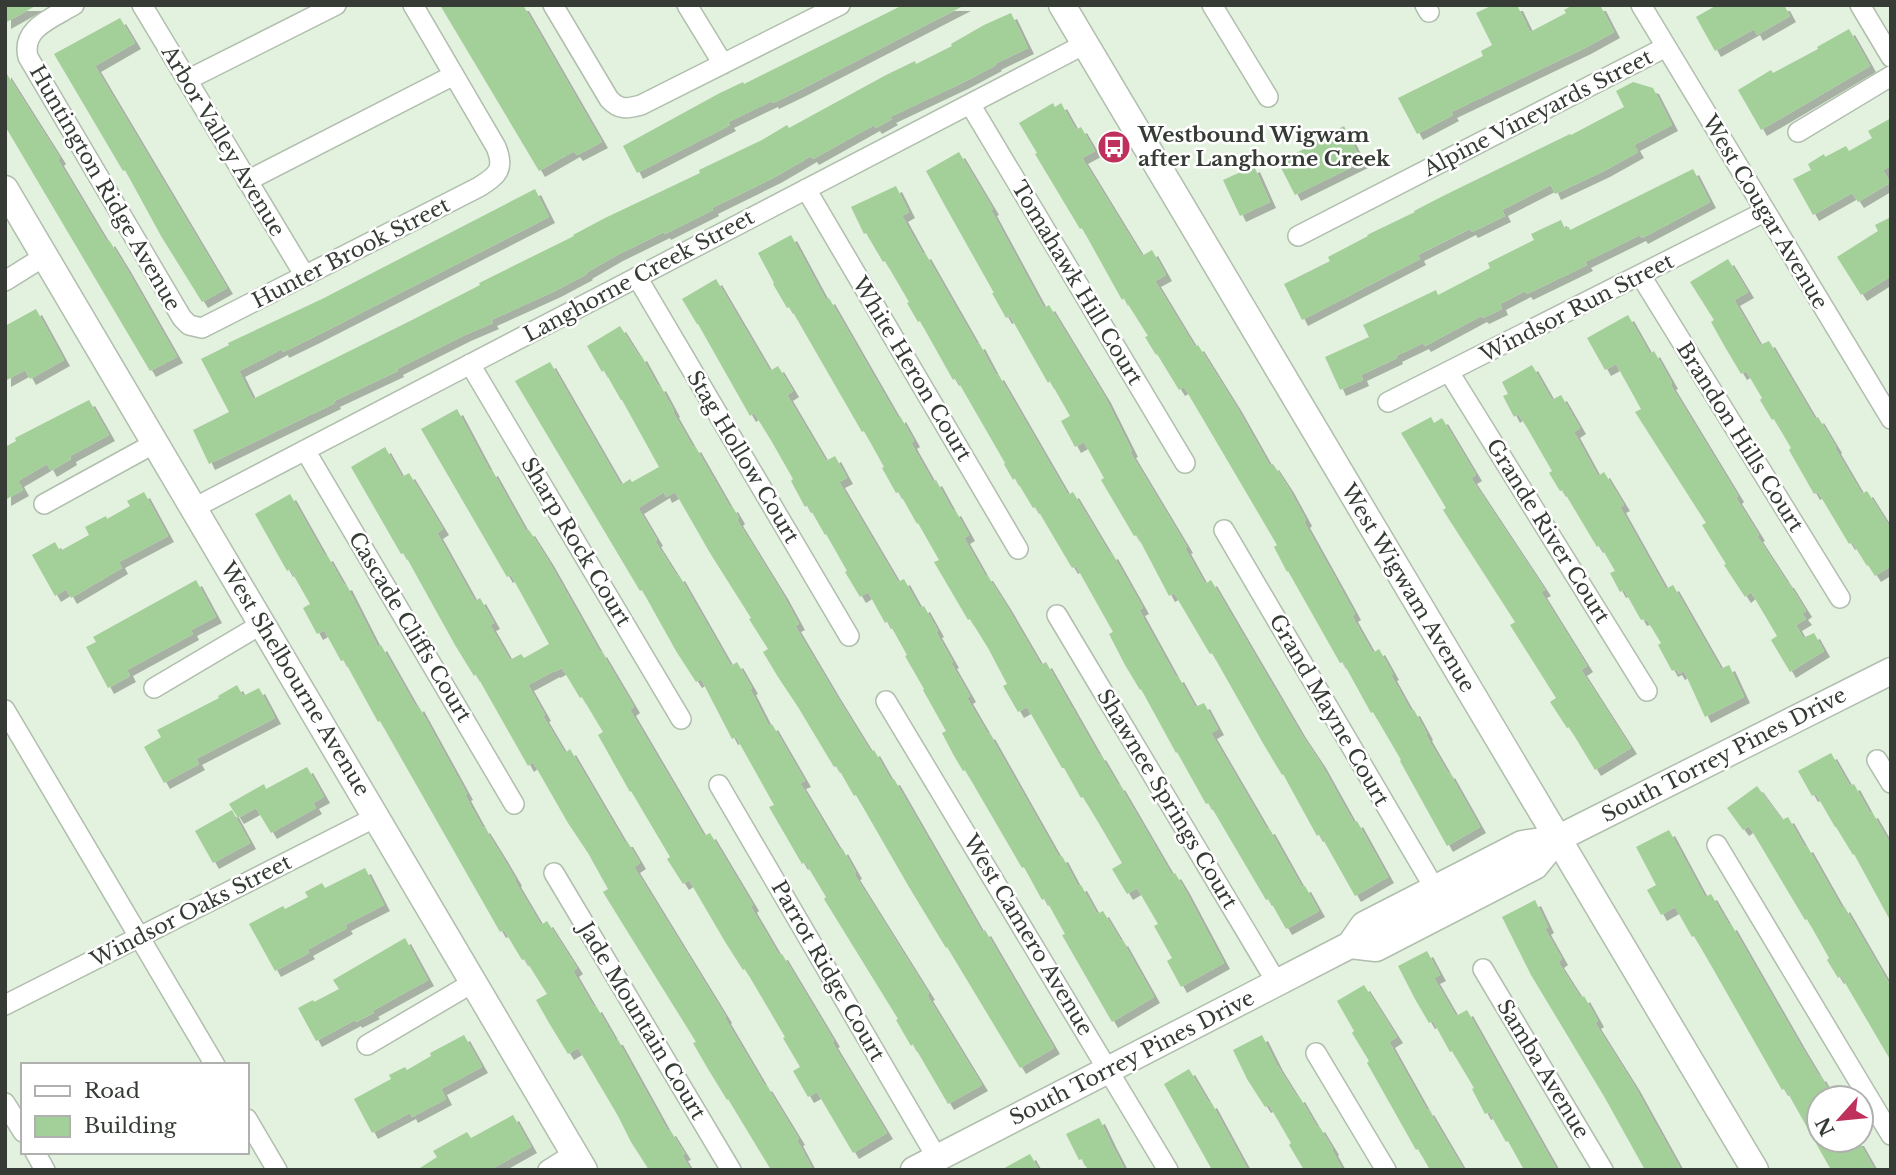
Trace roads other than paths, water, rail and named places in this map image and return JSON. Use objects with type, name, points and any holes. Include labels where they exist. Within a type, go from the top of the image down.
[{"type":"street","name":"Huntington Ridge Avenue","points":[[74,5],[34,29],[26,49],[32,65],[181,318],[195,328]]},
{"type":"street","name":"Arbor Valley Avenue","points":[[142,5],[305,276]]},
{"type":"street","points":[[187,80],[336,5]]},
{"type":"street","points":[[247,181],[454,75],[412,5]]},
{"type":"street","points":[[553,5],[609,99],[615,106],[623,109],[641,105],[829,8]]},
{"type":"street","points":[[687,5],[723,64]]},
{"type":"street","name":"West Wigwam Avenue","points":[[1062,5],[1755,1170]]},
{"type":"street","points":[[1212,5],[1268,97]]},
{"type":"street","name":"West Cougar Avenue","points":[[1641,5],[1891,419]]},
{"type":"street","points":[[1860,5],[1891,57]]},
{"type":"street","name":"Langhorne Creek Street","points":[[194,508],[1085,44]]},
{"type":"street","name":"Alpine Vineyards Street","points":[[1298,236],[1666,47]]},
{"type":"street","name":"Hunter Brook Street","points":[[195,328],[209,325],[480,187],[496,175],[501,159],[454,75]]},
{"type":"street","points":[[1798,132],[1891,76]]},
{"type":"street","name":"Tomahawk Hill Court","points":[[970,104],[1185,463]]},
{"type":"street","name":"West Shelbourne Avenue","points":[[5,189],[580,1161]]},
{"type":"street","name":"White Heron Court","points":[[806,189],[1018,549]]},
{"type":"street","name":"Windsor Run Street","points":[[1388,402],[1764,212]]},
{"type":"street","points":[[5,281],[45,256]]},
{"type":"street","name":"Brandon Hills Court","points":[[1640,276],[1840,598]]},
{"type":"street","name":"Stag Hollow Court","points":[[637,277],[849,636]]},
{"type":"street","name":"Sharp Rock Court","points":[[470,364],[681,719]]},
{"type":"street","name":"Grande River Court","points":[[1449,372],[1647,691]]},
{"type":"street","points":[[44,503],[155,443]]},
{"type":"street","name":"Cascade Cliffs Court","points":[[305,450],[514,804]]},
{"type":"street","name":"Grand Mayne Court","points":[[1224,530],[1435,889]]},
{"type":"street","name":"Shawnee Springs Court","points":[[1057,615],[1277,983]]},
{"type":"street","points":[[154,688],[262,624]]},
{"type":"street","name":"South Torrey Pines Drive","points":[[914,1170],[1350,945],[1364,925],[1522,845],[1557,839],[1891,671]]},
{"type":"street","name":"West Camero Avenue","points":[[886,701],[1168,1170]]},
{"type":"street","points":[[5,710],[214,1063]]},
{"type":"street","points":[[1877,760],[1891,783]]},
{"type":"street","name":"Parrot Ridge Court","points":[[719,785],[937,1158]]},
{"type":"street","name":"Windsor Oaks Street","points":[[5,1005],[376,817]]},
{"type":"street","name":"South Torrey Pines Drive","points":[[1350,945],[1376,948],[1535,866],[1557,839]]},
{"type":"street","points":[[1717,845],[1891,1135]]},
{"type":"street","name":"Jade Mountain Court","points":[[554,873],[731,1170]]},
{"type":"street","name":"Samba Avenue","points":[[1483,969],[1603,1170]]},
{"type":"street","points":[[367,1045],[474,982]]},
{"type":"street","points":[[1316,1053],[1386,1170]]},
{"type":"street","points":[[5,1103],[21,1129]]},
{"type":"street","points":[[248,1121],[277,1170]]},
{"type":"street","points":[[36,1154],[46,1170]]},
{"type":"street","points":[[548,1170],[580,1161]]},
{"type":"place","name":"Westbound Wigwam after Langhorne Creek","points":[[1114,147]]}]
